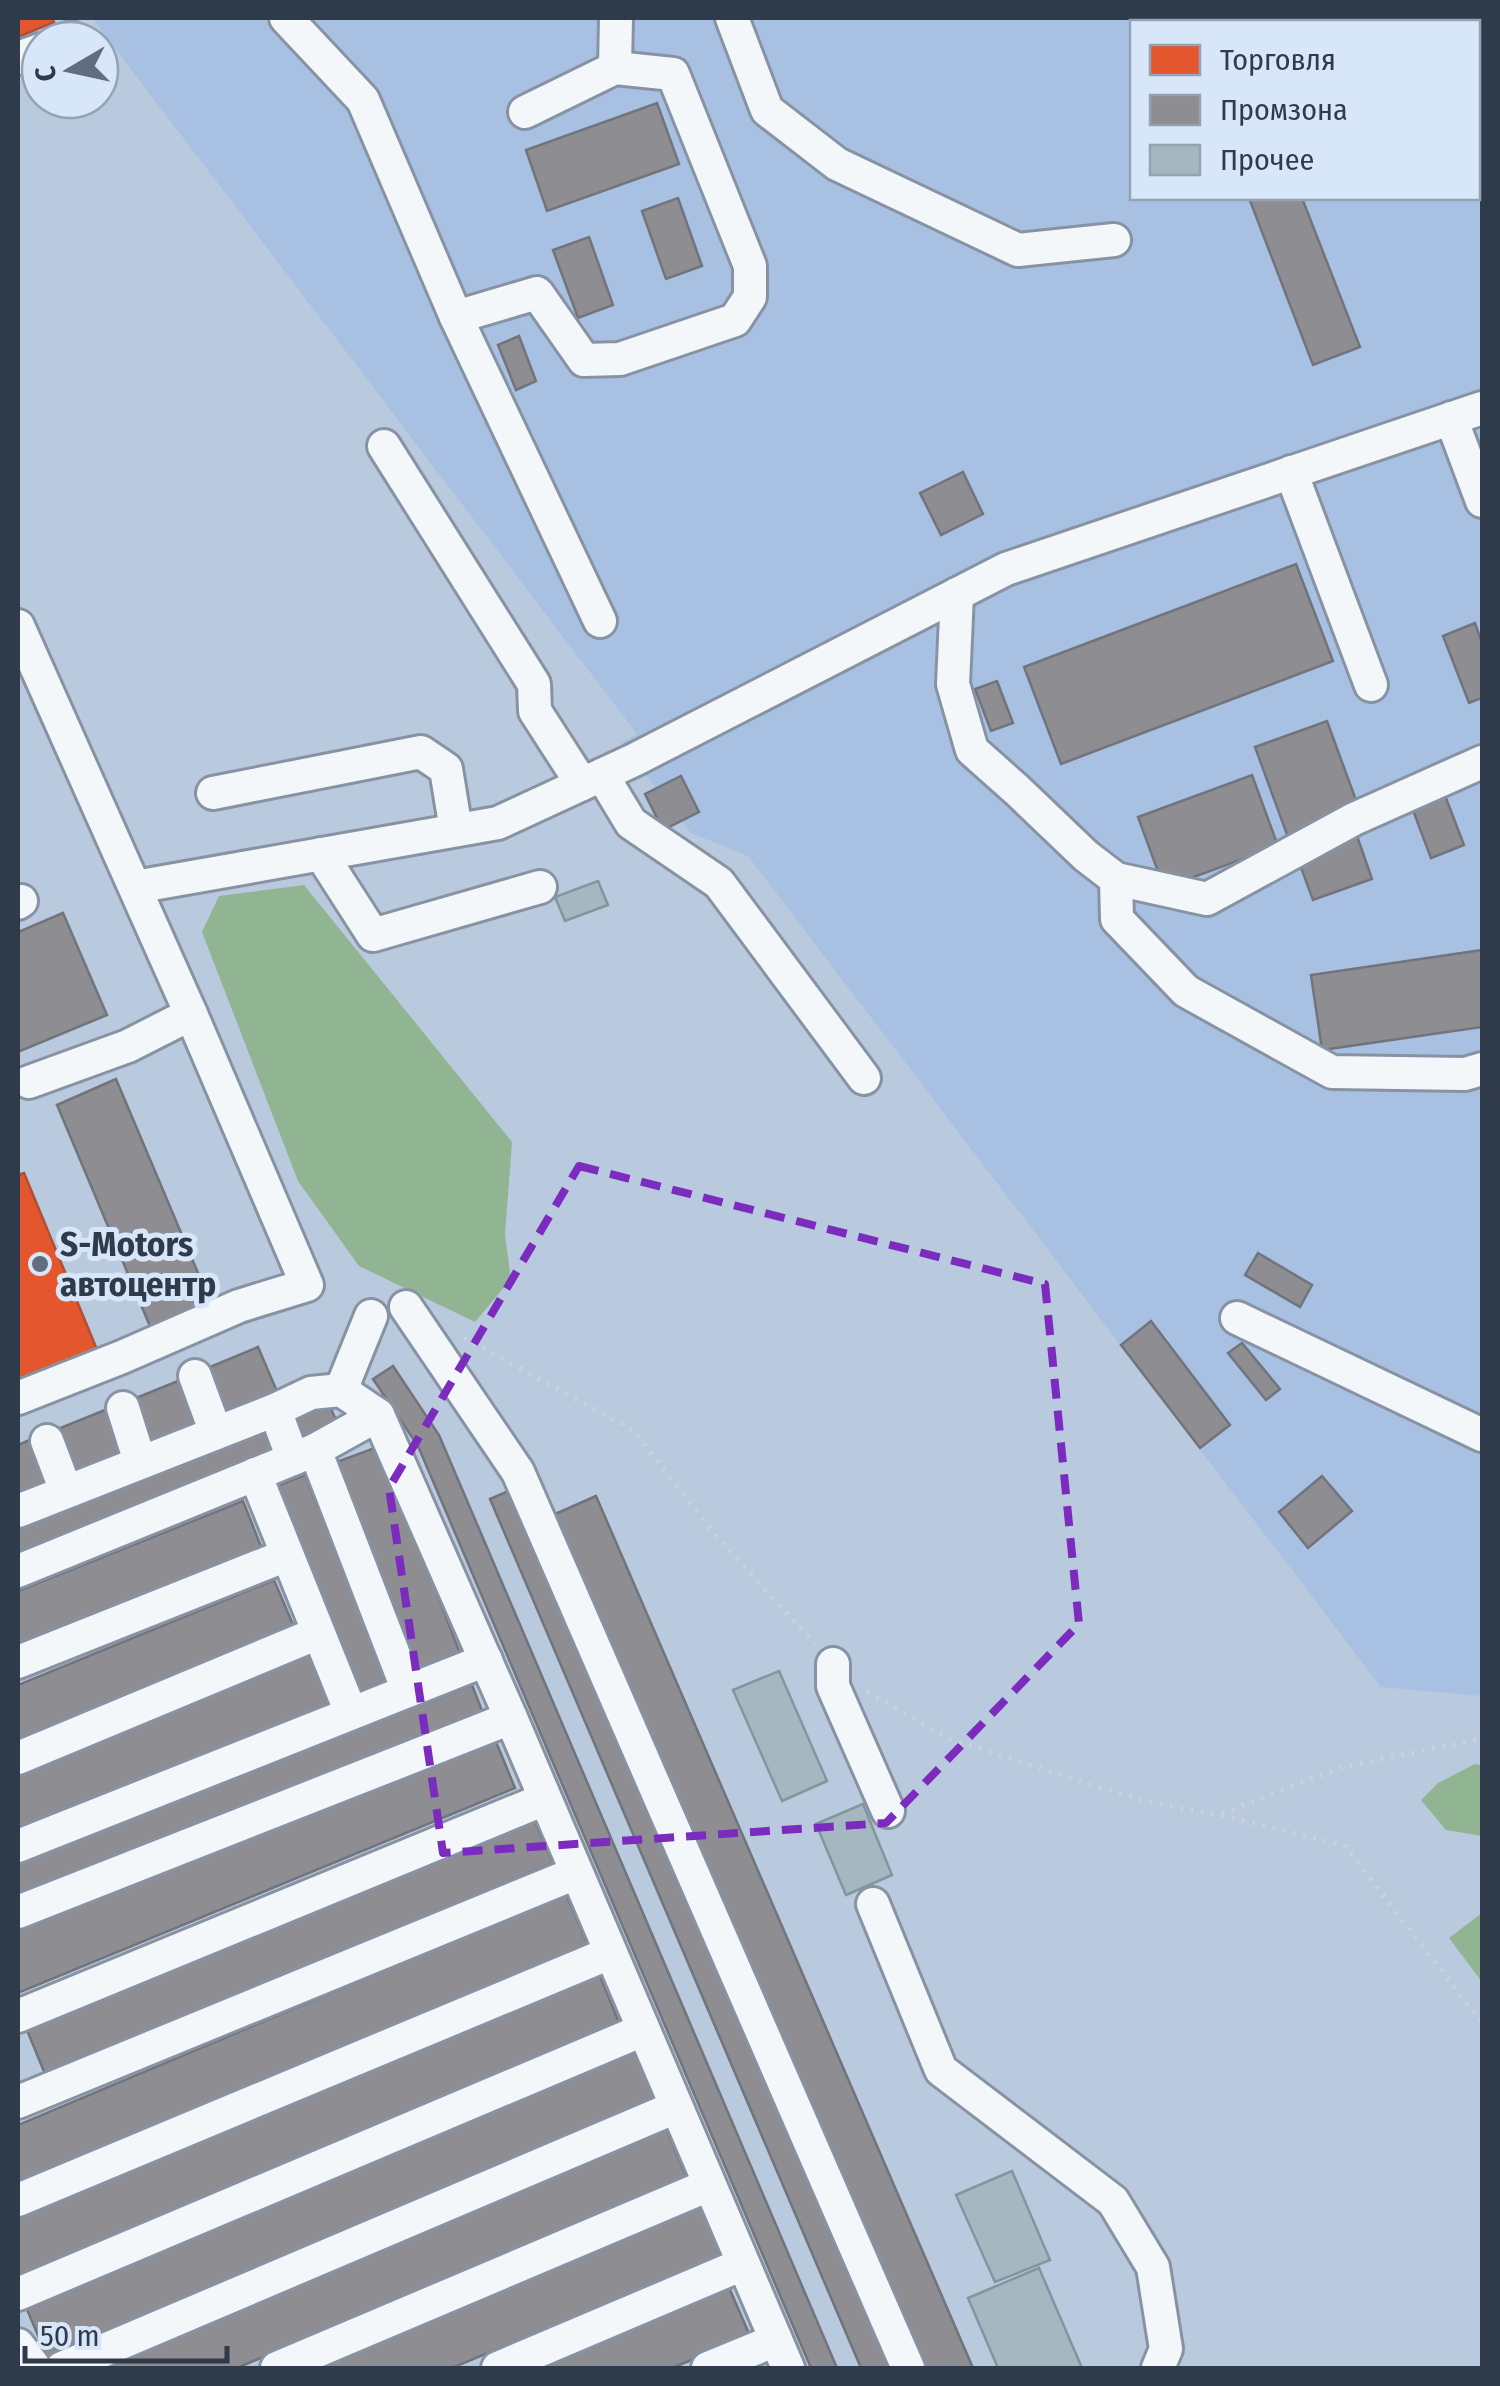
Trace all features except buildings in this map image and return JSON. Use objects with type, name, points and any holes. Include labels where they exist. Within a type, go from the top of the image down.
[{"type":"lane","points":[[286,18],[363,100],[456,316],[600,621]]},
{"type":"lane","points":[[615,68],[616,18]]},
{"type":"lane","points":[[732,18],[767,110],[837,164],[1018,250],[1114,240]]},
{"type":"lane","points":[[456,316],[537,293],[584,360],[620,359],[735,320],[750,297],[750,266],[672,74],[615,68],[525,112]]},
{"type":"lane","points":[[135,887],[498,823],[673,740],[1006,568],[1482,408]]},
{"type":"lane","points":[[1451,418],[1482,501]]},
{"type":"lane","points":[[384,446],[534,684],[536,710],[631,823],[719,883],[864,1078]]},
{"type":"lane","points":[[1292,472],[1372,685]]},
{"type":"lane","points":[[956,594],[953,684],[972,750],[1116,879],[1206,900],[1354,818],[1482,762]]},
{"type":"lane","points":[[18,626],[307,1285],[239,1306],[18,1398]]},
{"type":"lane","points":[[213,793],[421,752],[446,770],[456,830]]},
{"type":"lane","points":[[321,854],[374,935],[540,887]]},
{"type":"lane","points":[[1116,879],[1116,920],[1186,990],[1332,1072],[1465,1074],[1482,1069]]},
{"type":"lane","points":[[29,1082],[128,1046],[191,1014]]},
{"type":"lane","points":[[406,1306],[518,1472],[908,2368]]},
{"type":"lane","points":[[341,1390],[371,1316]]},
{"type":"lane","points":[[1238,1318],[1482,1436]]},
{"type":"lane","points":[[195,1376],[216,1433]]},
{"type":"lane","points":[[18,1510],[311,1393],[341,1390],[378,1416],[782,2354],[708,2368]]},
{"type":"lane","points":[[123,1408],[140,1462]]},
{"type":"lane","points":[[275,1410],[304,1455],[408,1691]]},
{"type":"lane","points":[[18,1571],[304,1455],[378,1416]]},
{"type":"lane","points":[[47,1441],[66,1491]]},
{"type":"lane","points":[[255,1474],[351,1712]]},
{"type":"lane","points":[[18,1662],[287,1555]]},
{"type":"lane","points":[[18,1758],[318,1633]]},
{"type":"lane","points":[[18,1846],[486,1660]]},
{"type":"lane","points":[[833,1664],[833,1686],[888,1811]]},
{"type":"lane","points":[[18,1912],[511,1718]]},
{"type":"lane","points":[[18,2016],[545,1799]]},
{"type":"lane","points":[[18,2102],[576,1872]]},
{"type":"lane","points":[[872,1904],[941,2070],[1113,2200],[1153,2266],[1166,2349],[1158,2368]]},
{"type":"lane","points":[[18,2200],[610,1953]]},
{"type":"lane","points":[[18,2294],[643,2030]]},
{"type":"lane","points":[[62,2368],[676,2107]]},
{"type":"lane","points":[[277,2368],[710,2185]]},
{"type":"lane","points":[[498,2368],[743,2264]]},
{"type":"lane","points":[[18,2344],[36,2368]]},
{"type":"path","points":[[458,1335],[632,1430],[717,1537],[833,1664],[862,1690],[950,1738],[1152,1803],[1344,1844],[1482,2024]]},
{"type":"path","points":[[1218,1815],[1343,1767],[1482,1739]]},
{"type":"highlighted area","points":[[579,1166],[1045,1284],[1079,1624],[886,1823],[443,1853],[389,1488]]},
{"type":"shaded area","points":[[92,18],[1482,18],[1482,1696],[1381,1687],[748,856],[691,833],[621,743],[637,734],[120,55],[120,20]]},
{"type":"green space","points":[[304,885],[512,1142],[505,1235],[511,1279],[475,1322],[359,1266],[298,1181],[202,932],[219,896]]},
{"type":"green space","points":[[1475,1764],[1482,1765],[1482,1836],[1446,1830],[1421,1800],[1438,1783]]},
{"type":"green space","points":[[1482,1913],[1482,1982],[1449,1938]]},
{"type":"place","name":"S-Motors автоцентр","points":[[40,1264]]}]
